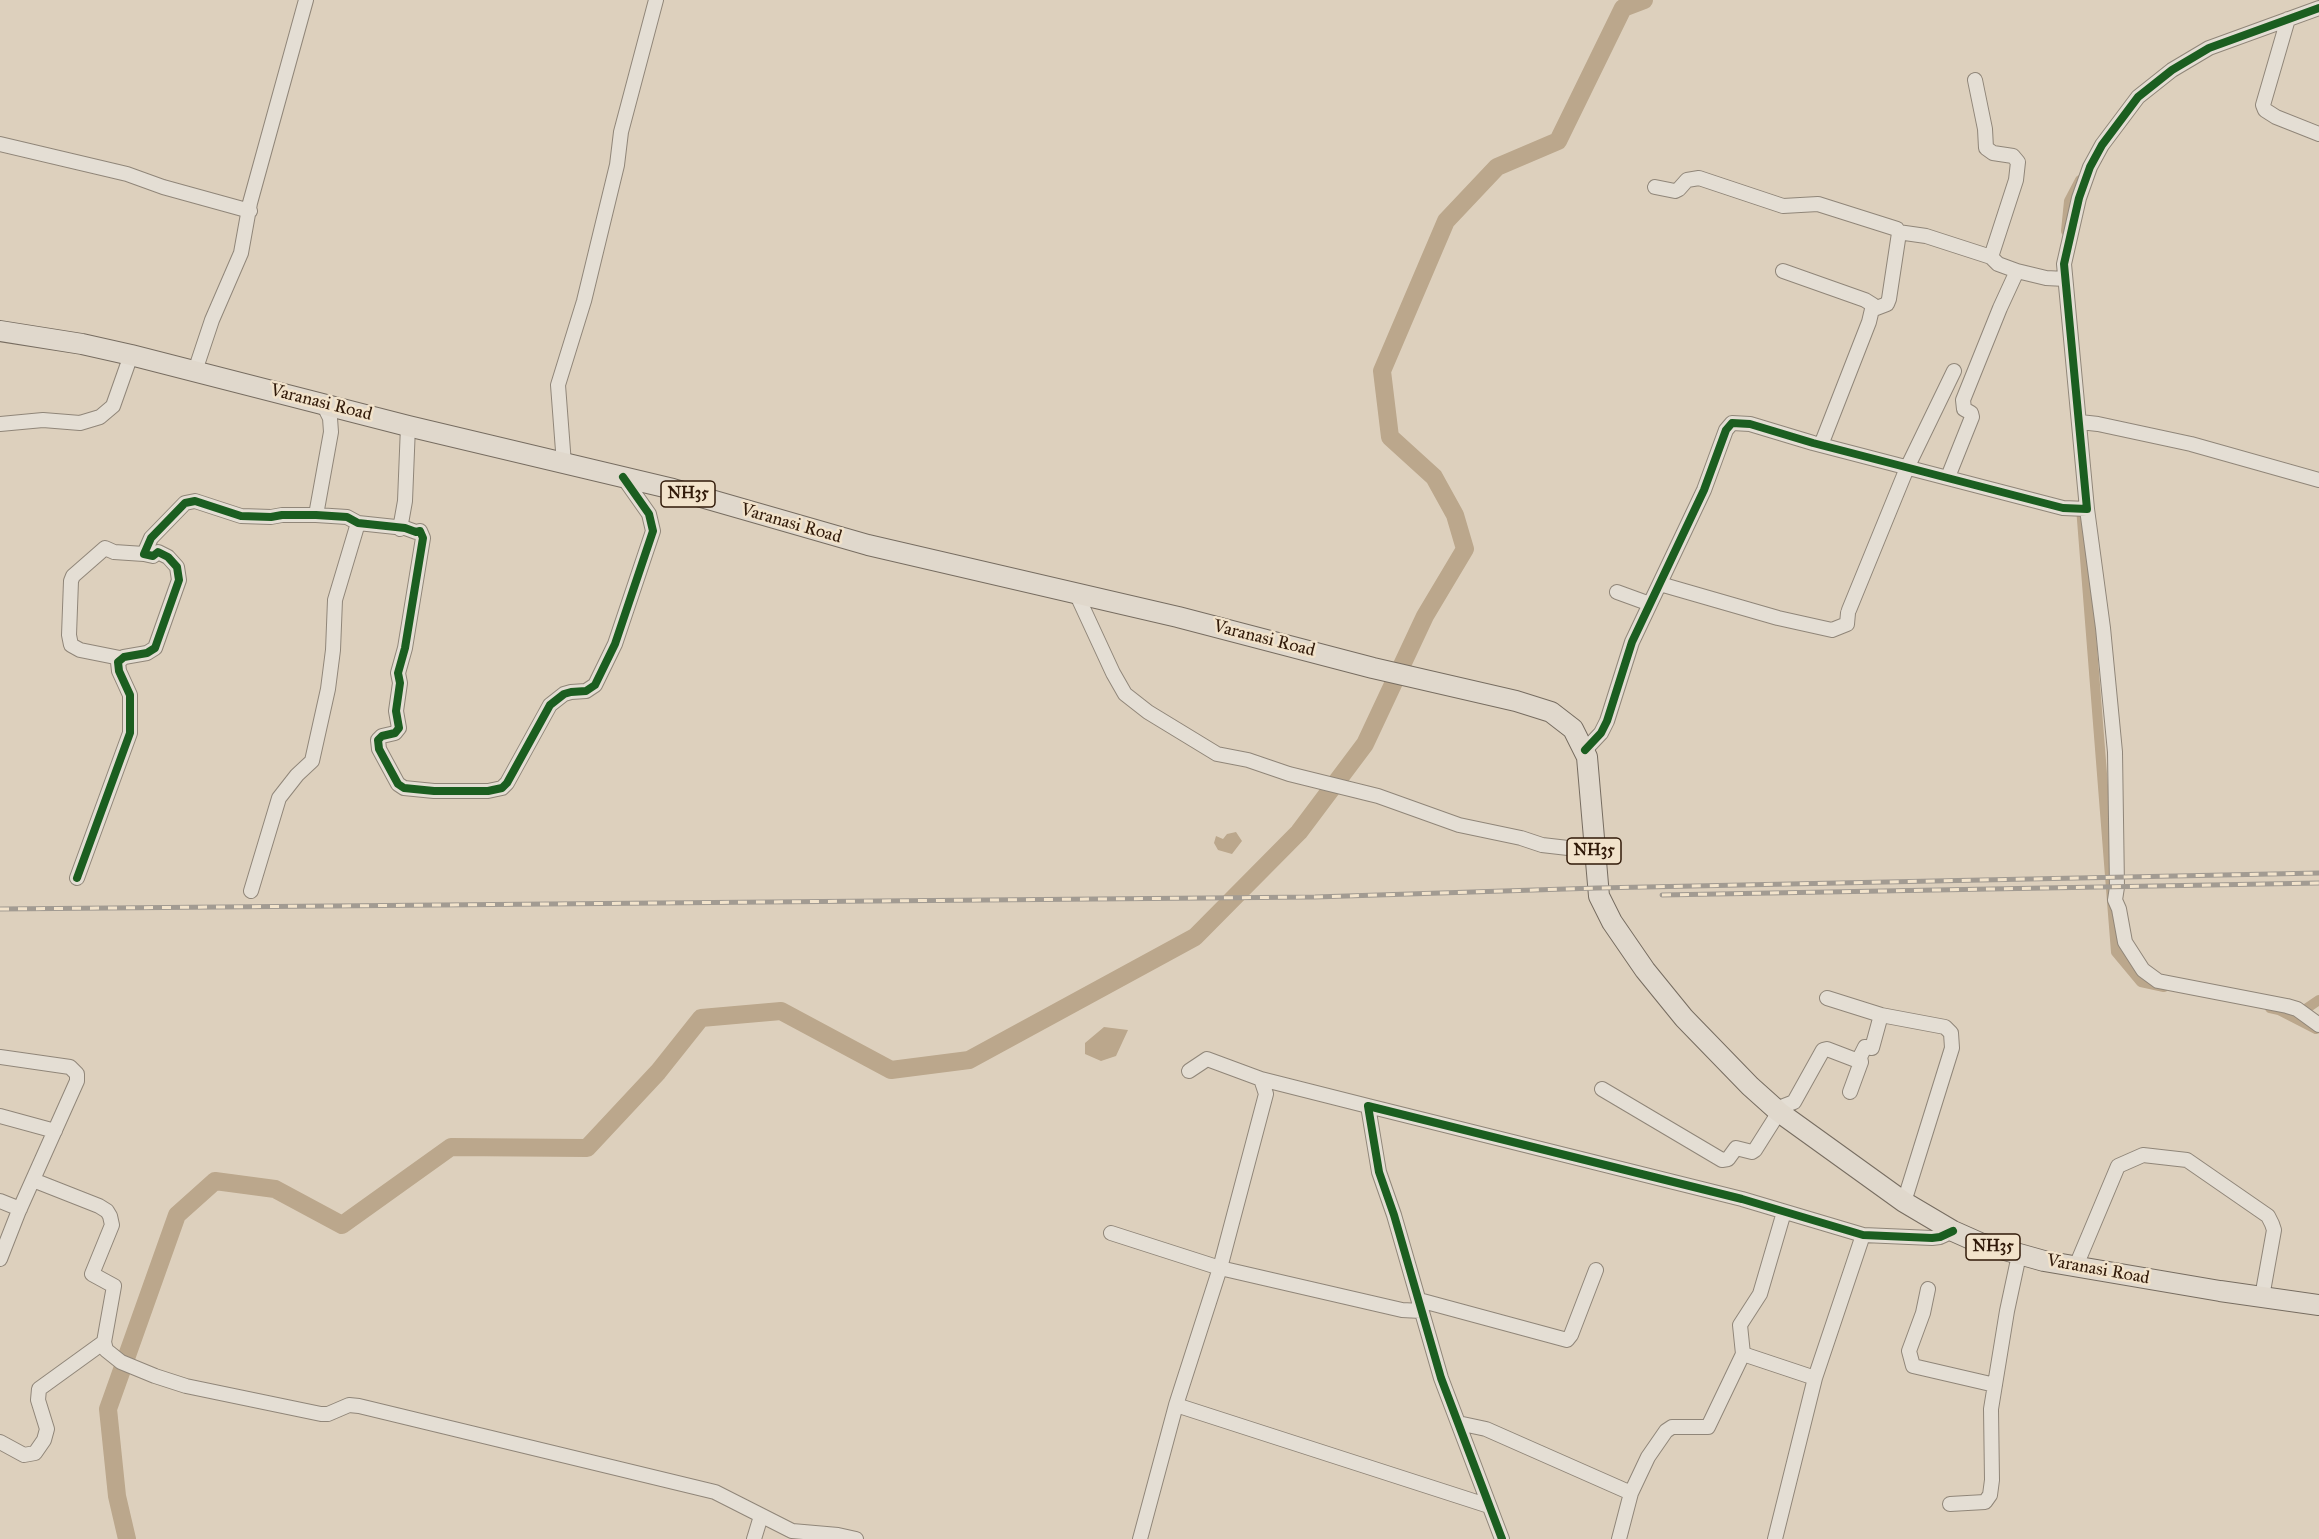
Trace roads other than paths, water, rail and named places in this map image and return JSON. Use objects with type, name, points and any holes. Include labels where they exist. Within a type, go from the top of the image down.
[{"type":"highway","name":"Varanasi Road","points":[[0,331],[82,344],[131,355],[408,426],[623,477],[868,545],[1178,617],[1373,668],[1516,701],[1551,712],[1574,729],[1585,750]]},
{"type":"highway","name":"NH35","points":[[1585,750],[1593,812],[1594,851]]},
{"type":"highway","name":"Varanasi Road","points":[[1594,851],[1599,896],[1612,922],[1653,981],[1684,1018],[1750,1086],[1778,1111],[1904,1202],[1953,1231],[1980,1243],[2019,1255],[2319,1305]]},
{"type":"street","points":[[195,371],[212,320],[237,266],[306,0]]},
{"type":"street","points":[[564,464],[558,392],[560,379],[584,301],[617,165],[621,132],[656,0]]},
{"type":"street","points":[[2319,8],[2204,51],[2172,70],[2138,97],[2102,145],[2087,174],[2079,198],[2061,279],[2080,422],[2080,509],[2103,628],[2115,752],[2117,887],[2114,897],[2126,942],[2143,970],[2158,981],[2300,1012],[2319,1025]]},
{"type":"street","points":[[2288,19],[2264,101],[2265,110],[2276,117],[2319,134]]},
{"type":"street","points":[[1975,80],[1986,148],[1993,153],[2013,156],[2018,162],[2016,180],[1991,257]]},
{"type":"street","points":[[0,144],[127,174],[163,187],[250,211]]},
{"type":"street","points":[[1655,187],[1675,190],[1687,180],[1699,178],[1783,206],[1818,204],[1891,227],[1898,232],[1926,236],[1991,257],[1998,264],[2017,271],[2040,278],[2061,279]]},
{"type":"street","points":[[1821,445],[1874,309],[1887,304],[1889,299],[1898,232]]},
{"type":"street","points":[[1783,271],[1865,300],[1873,305],[1874,309]]},
{"type":"street","points":[[1948,477],[1971,417],[1971,413],[1964,409],[1963,400],[2017,271]]},
{"type":"street","points":[[0,424],[44,420],[80,423],[100,417],[113,406],[131,355]]},
{"type":"street","points":[[1660,584],[1778,618],[1833,630],[1847,624],[1849,612],[1907,468],[1954,371]]},
{"type":"street","points":[[316,515],[331,432],[330,418],[323,404]]},
{"type":"street","points":[[1585,750],[1601,733],[1607,721],[1628,652],[1704,490],[1732,423],[1744,422],[1907,468],[2080,509]]},
{"type":"street","points":[[2080,422],[2192,444],[2319,480]]},
{"type":"street","points":[[400,529],[405,501],[408,426]]},
{"type":"street","points":[[144,554],[151,538],[181,506],[190,502],[203,502],[241,516],[347,517],[358,523],[420,531],[423,538],[405,648],[398,672],[400,684],[396,711],[399,728],[395,733],[381,736],[378,740],[379,749],[398,784],[404,788],[434,791],[495,790],[507,783],[550,705],[564,694],[586,691],[595,685],[617,638],[653,531],[649,514],[623,477]]},
{"type":"street","points":[[250,891],[279,798],[312,760],[328,689],[333,650],[335,600],[358,523]]},
{"type":"street","points":[[105,548],[114,552],[144,554],[153,556],[158,552],[168,557],[177,567],[179,580],[155,648],[147,653],[120,658],[80,651],[71,645],[69,635],[73,576],[105,548]]},
{"type":"street","points":[[1617,592],[1650,604]]},
{"type":"street","points":[[1077,593],[1113,673],[1130,699],[1217,754],[1248,760],[1289,774],[1378,796],[1459,825],[1521,838],[1542,845],[1594,851]]},
{"type":"street","points":[[77,878],[130,733],[130,695],[117,666],[120,658]]},
{"type":"street","points":[[1827,998],[1881,1015],[1945,1028],[1951,1033],[1953,1041],[1904,1202]]},
{"type":"street","points":[[1850,1092],[1865,1047],[1872,1048],[1881,1015]]},
{"type":"street","points":[[1602,1089],[1722,1160],[1728,1159],[1736,1148],[1752,1152],[1755,1150],[1778,1111],[1794,1102],[1823,1050],[1827,1049],[1861,1062]]},
{"type":"street","points":[[0,1057],[64,1066],[74,1070],[77,1074],[75,1089],[20,1209],[0,1259]]},
{"type":"street","points":[[1189,1071],[1207,1059],[1261,1080],[1742,1199],[1863,1235],[1932,1238],[1953,1231]]},
{"type":"street","points":[[1140,1539],[1176,1405],[1220,1268],[1266,1094],[1261,1080]]},
{"type":"street","points":[[1368,1106],[1379,1172],[1441,1378],[1502,1539]]},
{"type":"street","points":[[0,1116],[55,1131]]},
{"type":"street","points":[[2076,1266],[2118,1166],[2143,1155],[2187,1160],[2268,1216],[2274,1230],[2262,1297]]},
{"type":"street","points":[[33,1180],[99,1206],[110,1216],[112,1225],[92,1274],[114,1286],[104,1342],[106,1350],[121,1362],[186,1386],[321,1414],[328,1414],[349,1405],[359,1406],[716,1492],[799,1533],[838,1535],[856,1539]]},
{"type":"street","points":[[0,1201],[20,1209]]},
{"type":"street","points":[[1619,1539],[1631,1493],[1648,1456],[1666,1431],[1676,1426],[1704,1429],[1708,1427],[1743,1354],[1740,1325],[1760,1294],[1784,1212]]},
{"type":"street","points":[[1111,1233],[1220,1268],[1402,1311],[1420,1305],[1567,1340],[1596,1270]]},
{"type":"street","points":[[1775,1539],[1815,1378],[1863,1235]]},
{"type":"street","points":[[1950,1504],[1985,1502],[1990,1495],[1992,1480],[1991,1408],[2019,1255]]},
{"type":"street","points":[[1928,1289],[1923,1313],[1909,1351],[1913,1366],[1995,1385]]},
{"type":"street","points":[[0,1442],[24,1455],[35,1454],[44,1440],[47,1429],[38,1400],[39,1389],[104,1342]]},
{"type":"street","points":[[1743,1354],[1815,1378]]},
{"type":"street","points":[[1176,1405],[1489,1506]]},
{"type":"street","points":[[1458,1423],[1486,1429],[1631,1493]]},
{"type":"street","points":[[754,1539],[761,1516]]},
{"type":"waterway","points":[[127,1539],[117,1496],[108,1409],[177,1215],[215,1181],[275,1189],[342,1225],[451,1147],[587,1148],[658,1072],[701,1018],[781,1011],[891,1070],[969,1060],[1195,937],[1299,832],[1365,744],[1425,616],[1465,549],[1455,515],[1434,477],[1390,437],[1382,371],[1446,221],[1497,167],[1558,141],[1623,8],[1644,0]]},
{"type":"waterway","points":[[2066,231],[2069,201],[2080,180]]},
{"type":"waterway","points":[[2081,507],[2116,952],[2141,982],[2164,987]]},
{"type":"waterway","points":[[2297,1015],[2319,1000]]},
{"type":"waterway","points":[[2270,1008],[2279,1010],[2316,1029]]},
{"type":"railway","points":[[0,909],[1315,897],[1597,888],[2319,873]]},
{"type":"railway","points":[[1662,895],[2319,883]]}]
